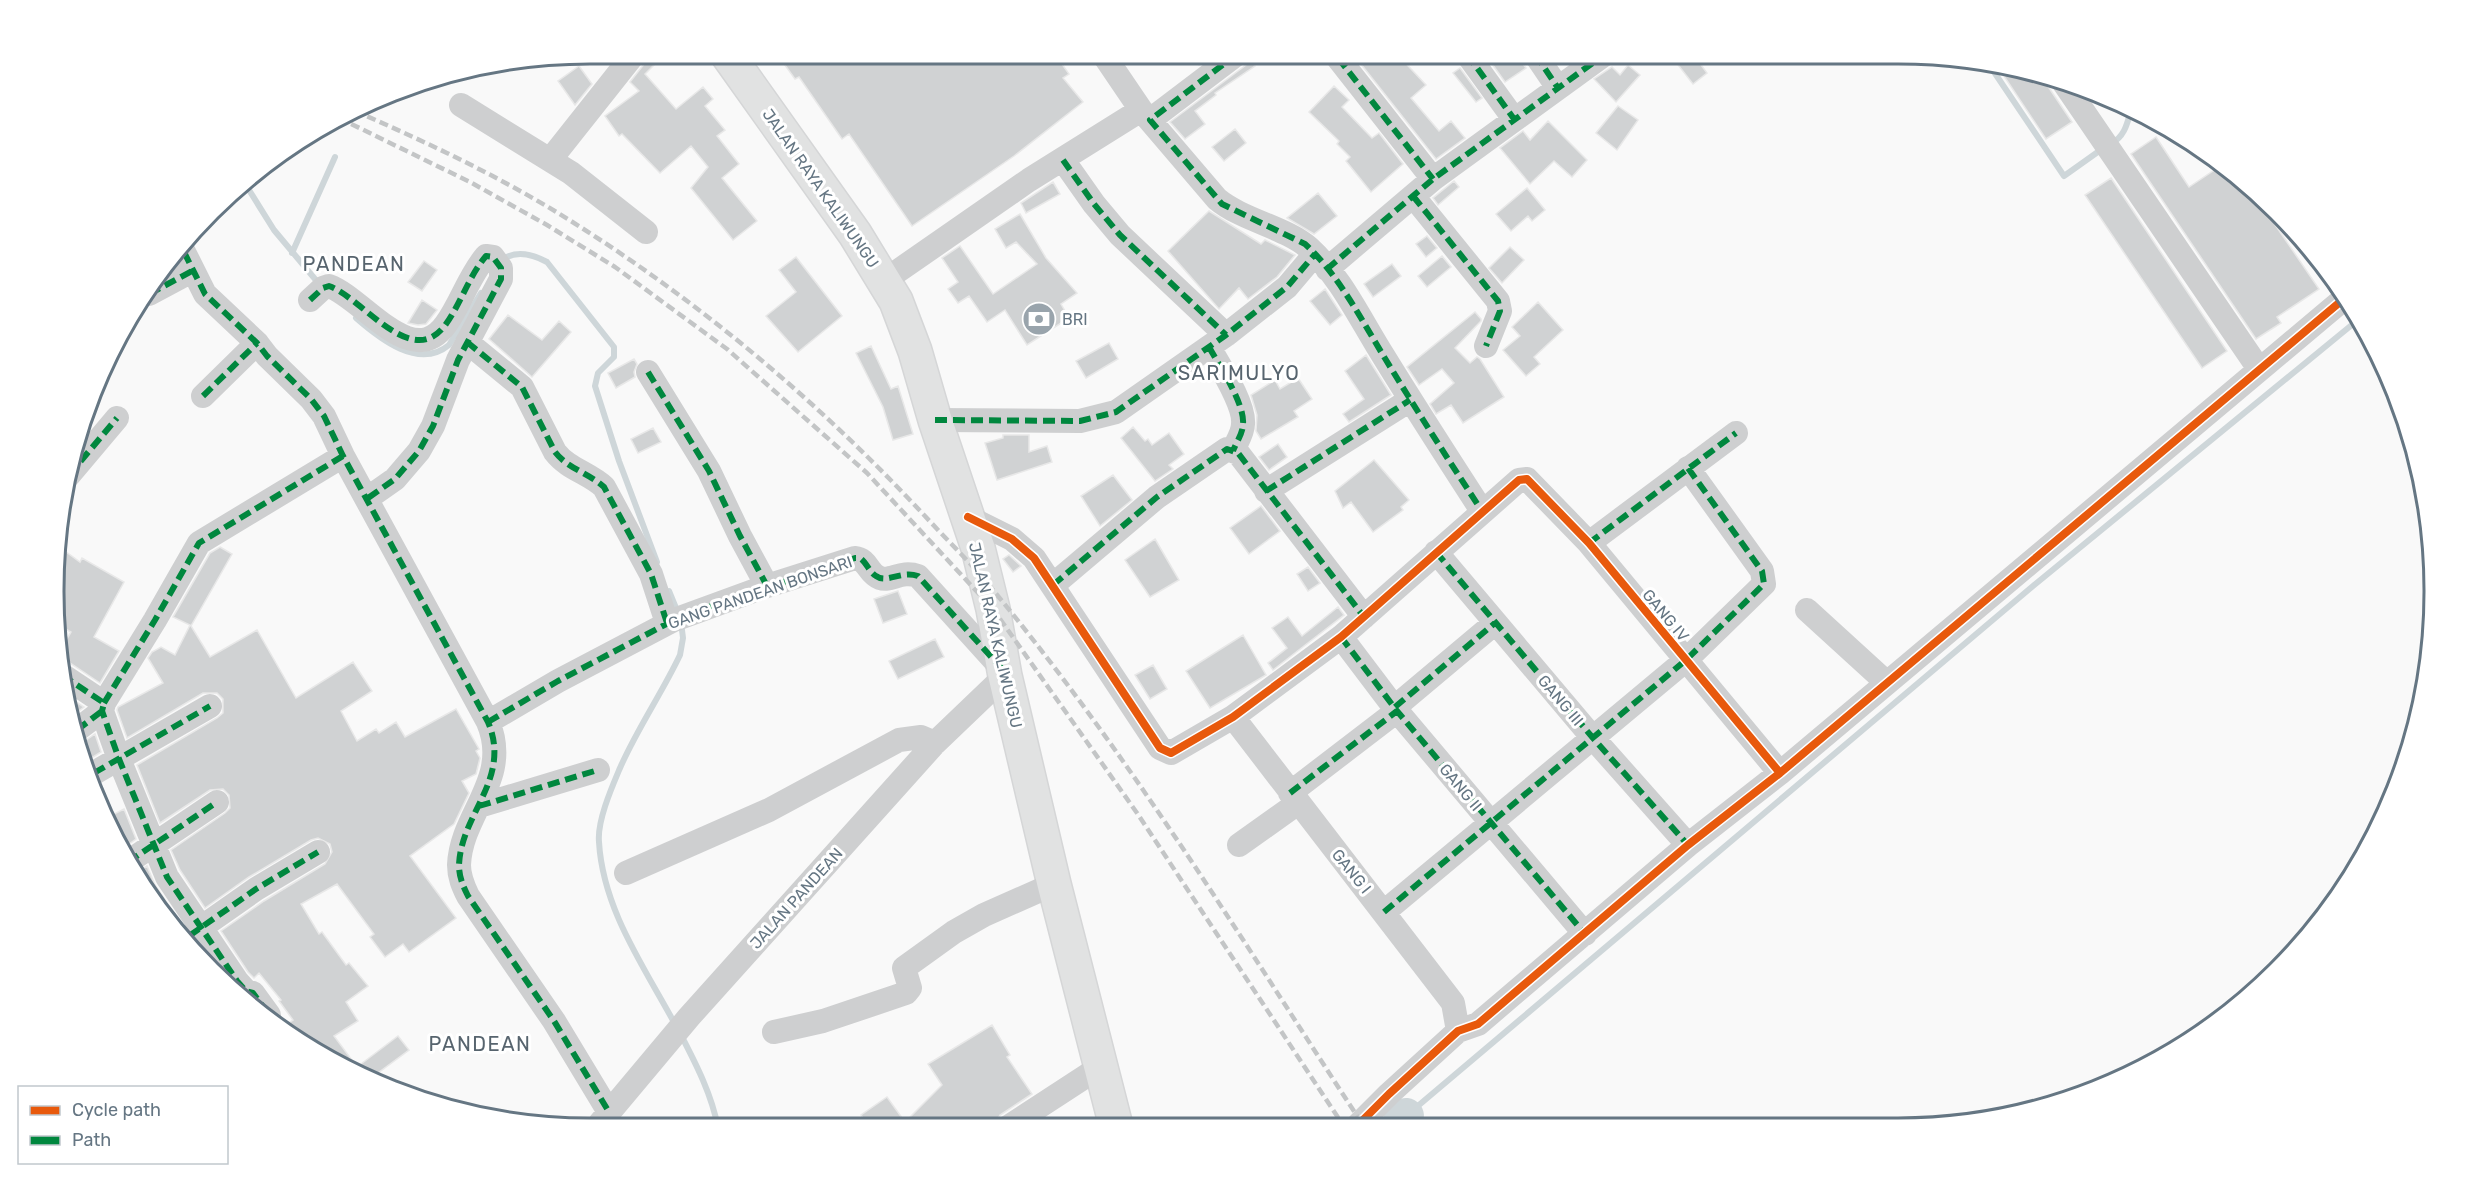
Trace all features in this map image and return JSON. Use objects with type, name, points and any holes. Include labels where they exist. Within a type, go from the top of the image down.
[{"type":"main road","name":"JALAN RAYA KALIWUNGU","points":[[734,64],[885,280],[896,301],[915,351],[935,420],[968,517],[993,609],[1004,673],[1054,884],[1114,1118]]},
{"type":"street","points":[[550,160],[626,64]]},
{"type":"street","points":[[968,517],[1004,534],[1021,545],[1034,558],[1160,748],[1165,752],[1177,751],[1233,717],[1341,637],[1482,511],[1320,261],[1305,244],[1222,204],[1146,115],[1110,64]]},
{"type":"street","points":[[885,280],[1029,180],[1146,115],[1222,64]]},
{"type":"street","points":[[1343,64],[1433,179]]},
{"type":"street","points":[[1474,64],[1514,119]]},
{"type":"street","points":[[1542,64],[1558,88]]},
{"type":"street","points":[[935,420],[1080,421],[1116,412],[1217,341],[1320,261],[1413,196],[1588,64]]},
{"type":"street","points":[[2071,94],[2259,369]]},
{"type":"street","points":[[461,105],[571,173],[646,232]]},
{"type":"street","points":[[1062,160],[1120,235],[1217,341],[1244,425],[1233,451]]},
{"type":"street","points":[[1413,196],[1498,301],[1500,311],[1486,346]]},
{"type":"street","points":[[318,292],[339,290],[394,331],[415,340],[422,340],[436,336],[447,322],[486,256],[490,255],[499,265],[501,279],[458,360],[433,426],[419,451],[395,479],[368,498]]},
{"type":"street","points":[[166,280],[188,262],[205,294],[256,343],[324,416],[433,624],[488,722],[494,735],[493,772],[465,835],[459,865],[460,877],[468,897],[554,1021],[601,1118]]},
{"type":"street","points":[[1365,1118],[1458,1031],[1478,1024],[1688,845],[1780,773],[2339,303]]},
{"type":"street","points":[[467,342],[522,387],[561,460],[594,478],[604,487],[677,619]]},
{"type":"street","points":[[203,396],[256,343]]},
{"type":"street","points":[[648,372],[709,471],[767,586]]},
{"type":"street","points":[[1266,490],[1410,400]]},
{"type":"street","points":[[81,461],[117,418]]},
{"type":"street","points":[[1589,543],[1736,433]]},
{"type":"street","points":[[1053,585],[1157,497],[1227,449],[1238,453],[1364,617]]},
{"type":"street","points":[[82,726],[103,707],[199,543],[343,456]]},
{"type":"street","points":[[1384,912],[1686,660],[1761,588],[1765,580],[1762,571],[1688,468]]},
{"type":"street","name":"GANG IV","points":[[1482,511],[1519,480],[1527,479],[1589,543],[1780,773]]},
{"type":"street","name":"GANG III","points":[[1436,552],[1593,738],[1688,845]]},
{"type":"street","name":"GANG PANDEAN BONSARI","points":[[488,722],[558,681],[677,619],[767,586],[855,558],[864,560],[873,575],[879,578],[886,579],[903,573],[918,576],[1004,673]]},
{"type":"street","points":[[1807,610],[1887,683]]},
{"type":"street","points":[[1239,845],[1495,623]]},
{"type":"street","name":"GANG II","points":[[1341,637],[1396,709],[1585,934]]},
{"type":"street","name":"JALAN PANDEAN","points":[[604,1118],[689,1017],[935,743],[1004,673]]},
{"type":"street","points":[[73,684],[103,707],[119,759],[167,877],[195,931],[234,977]]},
{"type":"street","points":[[97,771],[210,706]]},
{"type":"street","name":"GANG I","points":[[1233,717],[1453,1003],[1458,1031]]},
{"type":"street","points":[[626,873],[769,810],[899,740],[921,737],[935,743]]},
{"type":"street","points":[[479,806],[598,770]]},
{"type":"street","points":[[136,856],[217,802]]},
{"type":"street","points":[[195,931],[256,889],[318,852]]},
{"type":"street","points":[[774,1032],[823,1021],[908,992],[910,988],[905,967],[954,932],[984,915],[1054,884]]},
{"type":"street","points":[[1022,1118],[1100,1066]]},
{"type":"building","points":[[644,64],[655,64],[645,74],[676,109],[703,87],[713,99],[705,106],[725,130],[717,136],[739,164],[722,178],[757,221],[733,240],[691,188],[708,167],[691,146],[660,173],[622,134],[619,136],[605,116],[639,91],[630,82]]},
{"type":"building","points":[[784,64],[1062,64],[1069,74],[1063,78],[1083,102],[1014,156],[912,226],[849,134],[842,139],[799,77],[795,79]]},
{"type":"building","points":[[1254,64],[1255,66],[1215,93],[1216,95],[1195,111],[1205,124],[1185,139],[1170,122],[1246,65]]},
{"type":"building","points":[[1361,64],[1406,64],[1426,85],[1411,98],[1439,131],[1451,121],[1465,138],[1436,159]]},
{"type":"building","points":[[1492,64],[1523,64],[1526,68],[1505,82]]},
{"type":"building","points":[[1677,64],[1700,64],[1707,73],[1693,84]]},
{"type":"building","points":[[1628,65],[1640,75],[1616,102],[1594,79],[1612,67],[1620,75]]},
{"type":"building","points":[[579,66],[592,84],[575,105],[558,81]]},
{"type":"building","points":[[1460,68],[1482,98],[1476,102],[1453,73]]},
{"type":"building","points":[[2004,76],[2048,86],[2072,122],[2046,139]]},
{"type":"building","points":[[1334,86],[1349,100],[1342,107],[1372,138],[1379,133],[1403,164],[1371,192],[1346,161],[1350,157],[1337,144],[1339,141],[1309,112]]},
{"type":"building","points":[[1618,106],[1638,120],[1617,150],[1596,133]]},
{"type":"building","points":[[1548,121],[1587,160],[1572,177],[1554,161],[1530,184],[1500,148],[1523,131],[1530,140]]},
{"type":"building","points":[[1235,129],[1246,143],[1224,161],[1212,147]]},
{"type":"building","points":[[2156,137],[2189,187],[2215,170],[2219,173],[2274,223],[2319,289],[2277,317],[2281,323],[2256,339],[2131,154]]},
{"type":"building","points":[[2111,178],[2227,351],[2202,368],[2085,195]]},
{"type":"building","points":[[1454,181],[1459,187],[1438,205],[1433,198]]},
{"type":"building","points":[[1053,182],[1060,194],[1026,213],[1021,203]]},
{"type":"building","points":[[1527,188],[1545,210],[1532,221],[1528,216],[1511,231],[1496,214]]},
{"type":"building","points":[[1318,193],[1337,216],[1314,234],[1287,218]]},
{"type":"building","points":[[1209,211],[1261,244],[1265,240],[1295,255],[1277,277],[1248,299],[1239,288],[1219,309],[1168,251]]},
{"type":"building","points":[[1020,214],[1046,258],[1077,293],[1061,304],[1069,318],[1027,345],[1005,310],[987,322],[969,296],[958,303],[948,289],[958,282],[942,258],[960,246],[993,294],[1037,264],[1016,242],[1006,248],[995,229]]},
{"type":"building","points":[[1427,236],[1437,248],[1426,257],[1416,244]]},
{"type":"building","points":[[1510,247],[1524,260],[1502,283],[1489,268]]},
{"type":"building","points":[[1442,256],[1451,267],[1427,287],[1418,276]]},
{"type":"building","points":[[796,257],[842,316],[798,352],[766,316],[796,292],[779,270]]},
{"type":"building","points":[[424,261],[437,270],[422,291],[408,282]]},
{"type":"building","points":[[1392,264],[1401,276],[1373,297],[1364,284]]},
{"type":"building","points":[[1325,289],[1342,315],[1330,325],[1310,301]]},
{"type":"building","points":[[422,300],[437,310],[426,324],[408,323]]},
{"type":"building","points":[[1538,302],[1563,330],[1534,357],[1540,364],[1526,376],[1503,350],[1520,336],[1512,327]]},
{"type":"building","points":[[1475,312],[1481,321],[1455,348],[1470,363],[1477,357],[1480,359],[1504,397],[1463,423],[1451,405],[1436,414],[1430,404],[1454,383],[1442,369],[1419,385],[1407,367]]},
{"type":"building","points":[[508,315],[542,340],[559,321],[571,332],[532,377],[489,339]]},
{"type":"building","points":[[1109,343],[1118,359],[1086,378],[1076,361]]},
{"type":"building","points":[[871,346],[891,389],[898,386],[913,434],[893,440],[883,407],[856,353]]},
{"type":"building","points":[[1366,355],[1391,395],[1349,422],[1343,414],[1364,399],[1345,371]]},
{"type":"building","points":[[634,359],[637,364],[635,377],[616,388],[608,373]]},
{"type":"building","points":[[1298,378],[1312,399],[1294,411],[1298,417],[1261,439],[1256,431],[1257,415],[1251,395],[1275,380],[1280,389]]},
{"type":"building","points":[[1133,427],[1145,441],[1148,439],[1152,445],[1169,433],[1184,454],[1169,465],[1173,469],[1155,481],[1121,438]]},
{"type":"building","points":[[653,428],[661,442],[638,453],[631,439]]},
{"type":"building","points":[[1003,435],[1029,435],[1029,452],[1047,446],[1052,462],[997,480],[985,443],[1003,438]]},
{"type":"building","points":[[1278,444],[1287,457],[1269,470],[1259,457]]},
{"type":"building","points":[[1374,460],[1409,500],[1401,507],[1403,510],[1373,532],[1351,502],[1343,508],[1335,491]]},
{"type":"building","points":[[1113,475],[1132,500],[1100,526],[1081,496]]},
{"type":"building","points":[[1261,506],[1280,531],[1249,554],[1230,528]]},
{"type":"building","points":[[1155,539],[1179,580],[1150,597],[1125,560]]},
{"type":"building","points":[[220,547],[232,554],[191,626],[210,657],[257,630],[296,698],[353,662],[372,691],[341,711],[357,741],[376,729],[379,733],[396,722],[405,737],[456,709],[479,749],[476,751],[480,758],[476,774],[462,781],[469,793],[454,824],[410,856],[456,918],[409,952],[403,944],[385,957],[370,937],[374,934],[337,884],[301,904],[319,934],[322,932],[346,965],[349,963],[368,986],[346,1002],[358,1021],[334,1036],[351,1059],[289,1023],[293,1020],[279,1001],[281,1000],[259,973],[254,978],[248,972],[221,931],[264,901],[325,864],[332,852],[330,844],[318,838],[311,840],[249,877],[205,908],[180,870],[171,850],[225,813],[230,808],[229,795],[223,789],[210,790],[160,823],[137,765],[217,718],[223,713],[223,699],[217,693],[203,693],[127,738],[117,710],[118,707],[163,683],[148,658],[152,652],[161,647],[175,655],[190,625],[173,617],[210,553]]},
{"type":"building","points":[[66,552],[80,562],[82,558],[124,582],[94,637],[119,651],[100,683],[70,663],[67,639],[71,632],[66,629],[64,591]]},
{"type":"building","points":[[1009,555],[1021,566],[1013,572],[1003,559]]},
{"type":"building","points":[[1308,567],[1320,583],[1308,591],[1297,574]]},
{"type":"building","points":[[898,591],[907,614],[883,623],[874,599]]},
{"type":"building","points":[[1338,607],[1344,615],[1273,670],[1268,663],[1287,648],[1272,628],[1288,617],[1302,636]]},
{"type":"building","points":[[1243,635],[1266,675],[1210,708],[1186,671]]},
{"type":"building","points":[[935,639],[944,657],[898,679],[889,661]]},
{"type":"building","points":[[1153,665],[1167,689],[1150,699],[1135,675]]},
{"type":"building","points":[[77,702],[84,707],[79,711]]},
{"type":"building","points":[[95,734],[101,752],[91,758],[86,740]]},
{"type":"building","points":[[124,809],[136,839],[129,844],[119,824],[115,814]]},
{"type":"building","points":[[147,866],[155,885],[173,912],[153,884],[144,868]]},
{"type":"building","points":[[992,1025],[1010,1055],[1007,1057],[1032,1094],[998,1118],[909,1118],[942,1085],[928,1064]]},
{"type":"building","points":[[398,1036],[409,1050],[379,1072],[361,1064]]},
{"type":"building","points":[[887,1097],[902,1118],[863,1118],[861,1115]]},
{"type":"waterway","points":[[1995,74],[2064,176],[2102,149]]},
{"type":"waterway","points":[[2111,144],[2122,133],[2129,118]]},
{"type":"waterway","points":[[292,253],[335,157]]},
{"type":"waterway","points":[[249,191],[274,230],[320,285]]},
{"type":"waterway","points":[[503,259],[508,256],[525,254],[547,262],[614,347],[614,357],[598,373],[595,386],[619,461],[657,562]]},
{"type":"waterway","points":[[356,318],[376,335],[400,349],[425,354],[437,352],[449,345],[481,293]]},
{"type":"waterway","points":[[1407,1118],[1406,1116],[2033,586],[2352,325]]},
{"type":"waterway","points":[[669,591],[678,613]]},
{"type":"waterway","points":[[676,1026],[627,938],[617,915],[602,867],[599,834],[606,804],[620,768],[680,655],[683,638],[681,622]]},
{"type":"waterway","points":[[681,1035],[708,1092],[716,1118]]},
{"type":"railway","points":[[366,116],[484,171],[558,213],[608,245],[705,314],[796,390],[883,472],[988,584],[1089,714],[1183,849],[1358,1118]]},
{"type":"railway","points":[[350,123],[470,182],[547,225],[615,267],[727,349],[867,473],[993,609],[1137,813],[1338,1118]]},
{"type":"marked path","points":[[1224,64],[1150,120],[1222,204],[1305,244],[1329,270],[1482,511]]},
{"type":"marked path","points":[[1343,64],[1433,179]]},
{"type":"marked path","points":[[1474,64],[1514,119]]},
{"type":"marked path","points":[[1542,64],[1558,88]]},
{"type":"marked path","points":[[1327,269],[1433,179],[1591,64]]},
{"type":"marked path","points":[[1063,160],[1094,204],[1120,235],[1226,335]]},
{"type":"marked path","points":[[1413,196],[1498,301],[1500,311],[1486,346]]},
{"type":"marked path","points":[[935,420],[1080,421],[1116,412],[1226,335],[1287,287],[1315,254]]},
{"type":"marked path","points":[[186,255],[205,294],[257,343],[267,356],[311,399],[324,416],[343,456],[488,722],[494,742],[494,761],[490,779],[462,846],[459,865],[462,881],[468,896],[554,1021],[609,1112]]},
{"type":"marked path","points":[[310,300],[323,288],[329,286],[342,293],[388,328],[403,336],[418,340],[433,337],[446,324],[486,256],[493,257],[501,268],[501,279],[458,360],[433,426],[419,451],[395,479],[368,498]]},
{"type":"marked path","points":[[160,288],[192,271]]},
{"type":"marked path","points":[[467,342],[522,387],[560,458],[604,487],[651,574],[667,623]]},
{"type":"marked path","points":[[203,396],[257,343]]},
{"type":"marked path","points":[[1209,347],[1230,385],[1243,416],[1242,431],[1233,451]]},
{"type":"marked path","points":[[648,372],[709,471],[767,586]]},
{"type":"marked path","points":[[1266,491],[1410,400]]},
{"type":"marked path","points":[[81,461],[117,418]]},
{"type":"marked path","points":[[1589,543],[1736,433]]},
{"type":"marked path","points":[[1053,585],[1157,497],[1227,449],[1238,453],[1364,617]]},
{"type":"marked path","points":[[104,703],[199,543],[343,456]]},
{"type":"marked path","points":[[1384,912],[1686,660],[1764,584],[1762,571],[1688,468]]},
{"type":"marked path","points":[[1436,552],[1593,738],[1688,845]]},
{"type":"marked path","points":[[691,613],[860,558],[880,578],[918,576],[1004,671]]},
{"type":"marked path","points":[[488,722],[558,681],[674,620]]},
{"type":"marked path","points":[[1395,707],[1495,623]]},
{"type":"marked path","points":[[1341,637],[1397,711],[1585,934]]},
{"type":"marked path","points":[[73,682],[104,703],[102,711],[119,759],[167,877],[236,979]]},
{"type":"marked path","points":[[97,771],[210,706]]},
{"type":"marked path","points":[[82,726],[102,711]]},
{"type":"marked path","points":[[1290,793],[1397,711]]},
{"type":"marked path","points":[[479,806],[598,770]]},
{"type":"marked path","points":[[136,856],[217,802]]},
{"type":"marked path","points":[[192,934],[256,889],[318,852]]},
{"type":"marked path","points":[[250,992],[256,997]]},
{"type":"cycle path","points":[[1365,1118],[1458,1031],[1478,1024],[1688,845],[1780,773],[2339,303]]},
{"type":"cycle path","points":[[968,517],[1012,539],[1034,558],[1160,748],[1171,753],[1233,717],[1341,637],[1519,480],[1527,479],[1589,543],[1780,773]]},
{"type":"place","name":"BRI","points":[[1039,319]]},
{"type":"district","name":"PANDEAN","points":[[354,264]]},
{"type":"district","name":"SARIMULYO","points":[[1239,373]]},
{"type":"district","name":"PANDEAN","points":[[480,1044]]}]
